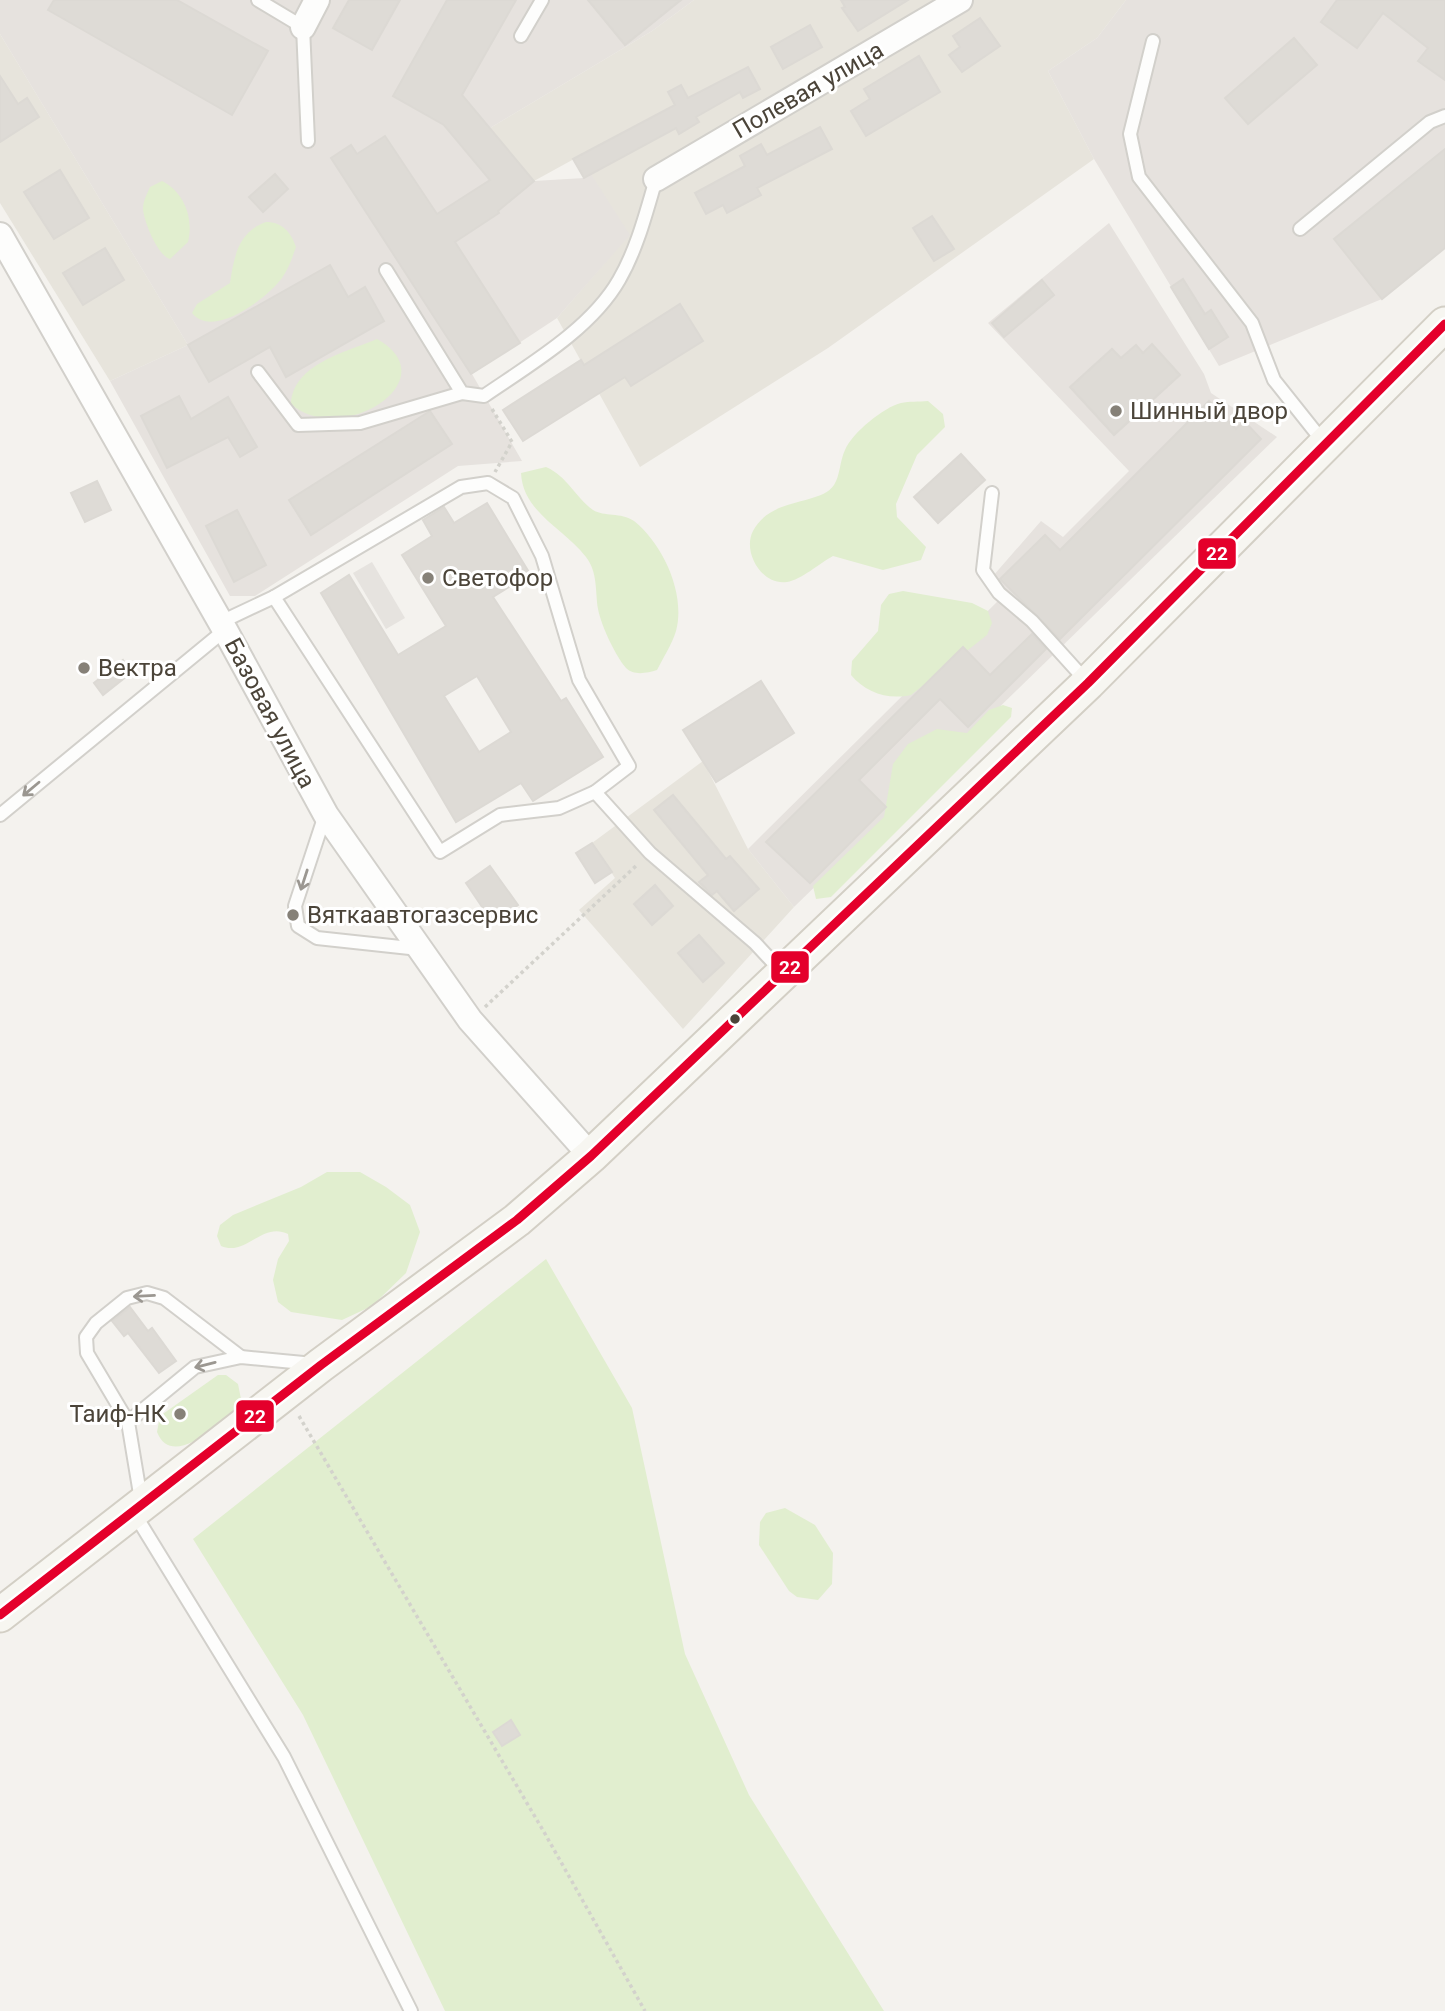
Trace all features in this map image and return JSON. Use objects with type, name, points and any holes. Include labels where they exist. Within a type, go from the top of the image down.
[{"type":"main road","points":[[0,1615],[321,1365],[517,1220],[591,1156],[1088,683],[1445,324]]},
{"type":"street","points":[[303,27],[317,0]]},
{"type":"street","name":"Полевая улица","points":[[656,178],[960,0]]},
{"type":"street","name":"Базовая улица","points":[[0,235],[223,626],[326,815],[470,1020],[591,1156]]},
{"type":"lane","points":[[258,0],[303,27],[308,141]]},
{"type":"lane","points":[[522,36],[542,0]]},
{"type":"lane","points":[[1153,41],[1130,134],[1139,177],[1252,323],[1274,380],[1325,445]]},
{"type":"lane","points":[[1300,229],[1430,122],[1445,117]]},
{"type":"lane","points":[[258,372],[298,425],[360,423],[462,393],[484,396],[569,338],[618,282],[637,242],[656,178]]},
{"type":"lane","points":[[386,270],[462,393]]},
{"type":"lane","points":[[0,815],[223,626],[461,487],[488,484],[513,498],[542,556],[579,680],[629,766],[595,792],[559,808],[500,815],[440,852],[274,597]]},
{"type":"lane","points":[[992,493],[982,569],[999,593],[1032,621],[1088,683]]},
{"type":"lane","points":[[595,792],[650,853],[755,943],[782,973]]},
{"type":"lane","points":[[326,815],[295,906],[298,926],[317,938],[419,949]]},
{"type":"lane","points":[[241,1357],[164,1298],[147,1293],[127,1298],[96,1323],[86,1337],[87,1353],[128,1422],[138,1510],[284,1758],[411,2011]]},
{"type":"lane","points":[[128,1422],[195,1367],[241,1357],[321,1365]]},
{"type":"path","points":[[484,396],[512,442],[488,484]]},
{"type":"path","points":[[470,1020],[650,853]]},
{"type":"path","points":[[285,1393],[544,1832],[645,2011]]},
{"type":"shaded area","points":[[0,0],[694,0],[652,31],[490,128],[534,181],[584,178],[591,174],[630,235],[557,318],[472,374],[522,461],[458,466],[255,596],[230,596],[110,381],[188,345],[0,34]]},
{"type":"shaded area","points":[[694,0],[1126,0],[1097,38],[1048,71],[1094,159],[828,348],[640,467],[557,318],[629,235],[591,175],[584,178],[574,159],[534,181],[490,128],[652,31]]},
{"type":"shaded area","points":[[1126,0],[1445,0],[1445,248],[1382,299],[1219,366],[1094,159],[1048,71],[1097,38]]},
{"type":"shaded area","points":[[0,34],[188,345],[110,381],[0,203]]},
{"type":"shaded area","points":[[1109,223],[1204,374],[1211,393],[1277,437],[794,907],[748,849],[1007,592],[993,576],[1041,521],[1063,537],[1129,471],[988,323]]},
{"type":"shaded area","points":[[372,562],[405,618],[386,629],[353,573]]},
{"type":"shaded area","points":[[703,761],[748,849],[794,907],[683,1029],[579,910],[615,878],[592,843]]},
{"type":"green space","points":[[162,181],[181,199],[190,224],[188,242],[170,259],[165,257],[152,238],[143,209],[150,187]]},
{"type":"green space","points":[[266,222],[285,229],[296,247],[282,278],[253,305],[226,319],[213,322],[202,320],[192,313],[197,304],[230,283],[233,264],[243,239],[257,226]]},
{"type":"green space","points":[[377,339],[396,355],[401,373],[395,389],[380,403],[359,414],[336,418],[312,416],[291,404],[294,390],[311,369],[323,361]]},
{"type":"green space","points":[[928,401],[943,414],[945,427],[917,455],[896,504],[897,517],[926,547],[921,560],[883,570],[833,556],[792,581],[778,582],[762,573],[756,566],[750,548],[753,531],[761,520],[771,512],[827,492],[836,481],[843,454],[849,443],[878,415],[901,403]]},
{"type":"green space","points":[[546,467],[560,476],[593,510],[624,516],[634,521],[663,556],[675,586],[678,617],[676,631],[657,670],[637,673],[626,668],[609,640],[600,616],[590,563],[529,499],[523,487],[521,473]]},
{"type":"green space","points":[[903,591],[972,603],[988,611],[992,623],[987,635],[911,695],[894,697],[871,691],[857,681],[851,675],[852,661],[878,631],[881,605],[889,594]]},
{"type":"green space","points":[[1003,705],[1012,708],[1011,717],[831,897],[816,899],[813,886],[884,817],[893,764],[908,744],[937,729],[967,733],[989,710]]},
{"type":"green space","points":[[327,1172],[360,1172],[386,1187],[410,1205],[420,1232],[406,1273],[372,1306],[342,1320],[291,1312],[278,1302],[273,1280],[278,1259],[289,1241],[288,1234],[270,1232],[246,1244],[230,1248],[221,1246],[217,1236],[220,1225],[233,1215],[301,1187]]},
{"type":"green space","points":[[546,1259],[632,1408],[685,1654],[749,1795],[884,2011],[445,2011],[303,1715],[193,1539]]},
{"type":"green space","points":[[218,1375],[226,1375],[238,1384],[241,1399],[238,1407],[197,1440],[174,1446],[164,1442],[157,1432],[160,1416]]},
{"type":"green space","points":[[785,1508],[815,1525],[833,1553],[832,1584],[818,1600],[797,1597],[789,1591],[759,1545],[760,1522],[766,1513]]},
{"type":"building","points":[[54,0],[177,0],[268,51],[232,115],[48,10]]},
{"type":"building","points":[[349,0],[400,0],[372,50],[333,28]]},
{"type":"building","points":[[447,0],[516,0],[462,95],[534,181],[498,211],[499,213],[455,242],[520,343],[471,374],[331,158],[351,145],[357,154],[385,136],[437,214],[490,180],[444,125],[393,96]]},
{"type":"building","points":[[588,0],[681,0],[625,45]]},
{"type":"building","points":[[841,0],[908,0],[858,31],[842,8],[845,7]]},
{"type":"building","points":[[1337,0],[1445,0],[1445,80],[1418,61],[1428,48],[1383,13],[1357,48],[1321,22]]},
{"type":"building","points":[[980,18],[1000,46],[962,72],[949,55],[960,47],[953,36]]},
{"type":"building","points":[[810,25],[822,47],[783,69],[771,47]]},
{"type":"building","points":[[1294,38],[1317,65],[1248,124],[1225,98]]},
{"type":"building","points":[[919,56],[940,92],[866,136],[851,111],[870,99],[864,89]]},
{"type":"building","points":[[748,67],[760,89],[743,98],[740,92],[696,117],[699,122],[679,134],[676,128],[584,178],[573,159],[675,105],[668,92],[681,85],[688,98]]},
{"type":"building","points":[[0,76],[18,104],[27,98],[39,117],[0,142]]},
{"type":"building","points":[[820,127],[832,149],[757,188],[761,195],[727,213],[723,205],[706,214],[695,193],[745,166],[740,156],[761,144],[767,155]]},
{"type":"building","points":[[1445,149],[1445,248],[1382,299],[1334,239]]},
{"type":"building","points":[[60,170],[89,218],[54,239],[24,192]]},
{"type":"building","points":[[275,174],[288,189],[263,212],[249,197]]},
{"type":"building","points":[[932,216],[954,249],[934,261],[913,228]]},
{"type":"building","points":[[105,248],[124,280],[83,305],[63,273]]},
{"type":"building","points":[[330,265],[348,297],[365,287],[384,321],[286,377],[270,347],[209,382],[188,345]]},
{"type":"building","points":[[1183,279],[1205,314],[1211,310],[1228,337],[1209,349],[1171,287]]},
{"type":"building","points":[[1042,280],[1054,295],[1004,337],[992,323]]},
{"type":"building","points":[[680,304],[703,341],[631,386],[625,377],[523,441],[503,410],[581,360],[584,365]]},
{"type":"building","name":"Шинный двор","points":[[1152,344],[1180,375],[1114,435],[1070,387],[1112,349],[1121,358],[1136,345],[1143,353]]},
{"type":"building","points":[[179,396],[191,419],[228,397],[257,447],[240,457],[228,437],[167,468],[141,416]]},
{"type":"building","points":[[1209,401],[1236,429],[1244,421],[1261,439],[1060,639],[1000,579],[1045,535],[1060,550]]},
{"type":"building","points":[[430,411],[452,444],[311,535],[289,500]]},
{"type":"building","points":[[961,454],[985,480],[938,523],[914,497]]},
{"type":"building","points":[[97,481],[111,510],[85,522],[71,493]]},
{"type":"building","points":[[487,503],[530,574],[493,597],[561,701],[566,698],[603,757],[533,801],[521,783],[456,822],[321,593],[349,575],[398,655],[446,626],[402,555],[432,536],[423,520],[444,507],[454,523]],"holes":[[[477,676],[511,732],[479,752],[444,696]]]},
{"type":"building","points":[[237,510],[266,565],[234,582],[206,526]]},
{"type":"building","points":[[1032,634],[1046,649],[968,727],[940,699],[859,780],[886,807],[810,883],[766,842],[963,647],[990,675]]},
{"type":"building","points":[[123,660],[132,672],[103,695],[94,683]]},
{"type":"building","points":[[761,681],[794,733],[716,782],[683,730]]},
{"type":"building","points":[[673,795],[726,859],[730,856],[759,889],[734,911],[717,891],[712,895],[699,882],[708,875],[654,810]]},
{"type":"building","points":[[592,843],[612,872],[595,883],[576,853]]},
{"type":"building","points":[[490,866],[518,905],[493,923],[466,883]]},
{"type":"building","points":[[655,885],[673,906],[652,925],[634,904]]},
{"type":"building","points":[[699,935],[724,963],[703,982],[678,953]]},
{"type":"building","points":[[130,1307],[148,1331],[152,1328],[176,1361],[159,1373],[128,1333],[124,1336],[112,1321]]},
{"type":"building","points":[[511,1720],[520,1735],[502,1746],[493,1732]]},
{"type":"transit line","name":"22","points":[[0,1615],[321,1365],[517,1220],[591,1156],[1088,683],[1445,324]]},
{"type":"place","name":"Шинный двор","points":[[1116,411]]},
{"type":"place","name":"Светофор","points":[[428,578]]},
{"type":"place","name":"Вектра","points":[[84,668]]},
{"type":"place","name":"Вяткаавтогазсервис","points":[[293,915]]},
{"type":"place","name":"Таиф-НК","points":[[180,1414]]}]
